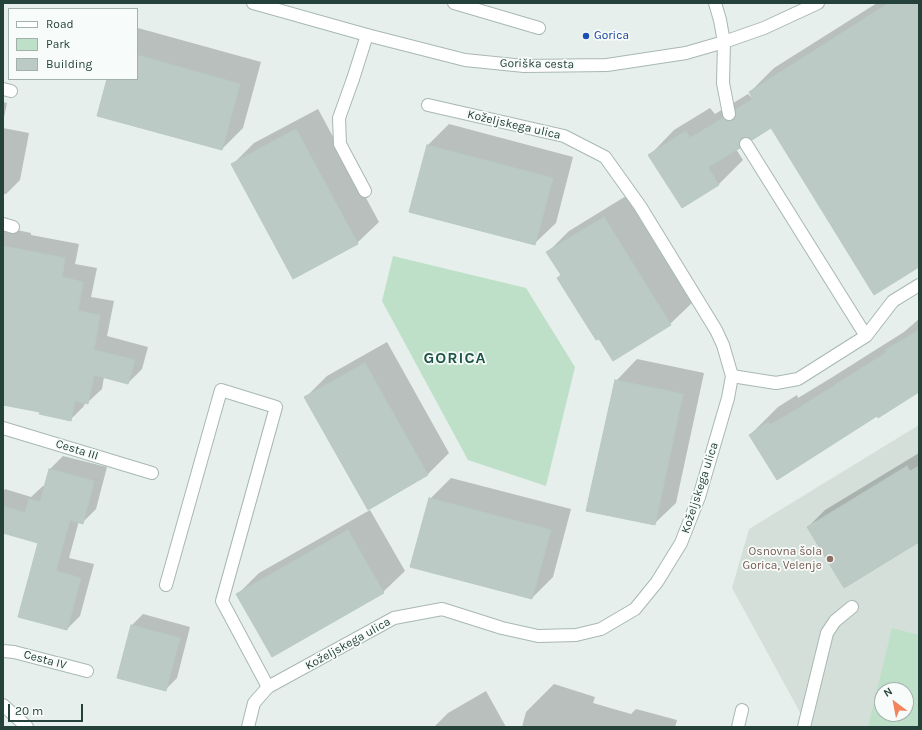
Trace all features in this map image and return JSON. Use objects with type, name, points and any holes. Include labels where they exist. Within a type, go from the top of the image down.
[{"type":"street","name":"Goriška cesta","points":[[253,3],[367,35],[465,60],[524,66],[608,65],[686,53],[764,28],[818,3]]},
{"type":"street","points":[[454,3],[539,28]]},
{"type":"street","points":[[715,3],[724,42],[723,83],[728,114]]},
{"type":"street","points":[[365,191],[340,144],[339,118],[367,35]]},
{"type":"street","name":"Koželjskega ulica","points":[[248,727],[254,703],[268,688],[394,618],[442,609],[502,628],[538,636],[576,635],[601,629],[635,609],[657,582],[681,543],[699,497],[728,398],[732,376],[723,346],[716,330],[640,206],[605,158],[564,136],[428,105]]},
{"type":"street","points":[[746,144],[866,336]]},
{"type":"street","points":[[732,376],[776,383],[798,379],[866,336],[893,301],[919,285]]},
{"type":"street","points":[[166,585],[221,390],[276,407],[222,601],[268,688]]},
{"type":"street","name":"Cesta III","points":[[3,428],[152,473]]},
{"type":"street","points":[[804,727],[827,633],[835,621],[852,607]]},
{"type":"street","name":"Cesta IV","points":[[3,651],[14,652],[87,672]]},
{"type":"street","points":[[3,705],[27,727]]},
{"type":"street","points":[[738,727],[742,710]]},
{"type":"shaded area","name":"Osnovna šola Gorica, Velenje","points":[[919,425],[919,727],[808,727],[732,588],[749,529]]},
{"type":"green space","points":[[393,256],[526,288],[575,367],[546,486],[468,460],[382,301]]},
{"type":"green space","points":[[892,628],[919,635],[919,727],[868,727],[874,702],[874,722],[914,722],[914,682],[879,682]]},
{"type":"building","points":[[889,3],[919,3],[919,267],[874,295],[771,128],[752,140],[746,137],[742,138],[739,144],[740,148],[708,167],[719,185],[682,208],[648,155],[686,131],[690,138],[723,118],[727,121],[734,120],[736,116],[736,109],[753,99],[749,92]]},
{"type":"building","points":[[138,55],[240,84],[222,150],[97,116],[107,80],[138,80]]},
{"type":"building","points":[[296,129],[358,244],[293,279],[231,164]]},
{"type":"building","points":[[427,145],[553,178],[535,245],[409,212]]},
{"type":"building","points":[[604,217],[671,325],[613,361],[599,339],[596,340],[557,278],[561,275],[546,252]]},
{"type":"building","points":[[3,246],[65,258],[62,277],[83,282],[78,311],[100,315],[94,350],[135,360],[128,384],[94,375],[88,404],[75,401],[71,421],[39,414],[40,412],[3,405]]},
{"type":"building","points":[[919,330],[919,392],[878,418],[877,416],[777,480],[749,435],[768,422],[770,425],[802,406],[887,352],[885,350]]},
{"type":"building","points":[[365,363],[428,475],[368,510],[304,397]]},
{"type":"building","points":[[615,380],[683,394],[655,525],[586,511]]},
{"type":"building","points":[[907,466],[910,471],[919,466],[919,542],[844,588],[807,527]]},
{"type":"building","points":[[49,469],[94,481],[83,524],[70,520],[56,571],[81,578],[67,630],[18,617],[38,543],[3,533],[3,506],[25,513],[29,499],[40,502]]},
{"type":"building","points":[[429,498],[551,530],[532,599],[410,567]]},
{"type":"building","points":[[348,530],[384,593],[272,657],[236,594]]},
{"type":"building","points":[[131,625],[180,638],[166,691],[117,678]]},
{"type":"place","name":"Gorica","points":[[586,36]]},
{"type":"place","name":"Osnovna šola Gorica, Velenje","points":[[830,559]]},
{"type":"district","name":"GORICA","points":[[455,358]]}]
